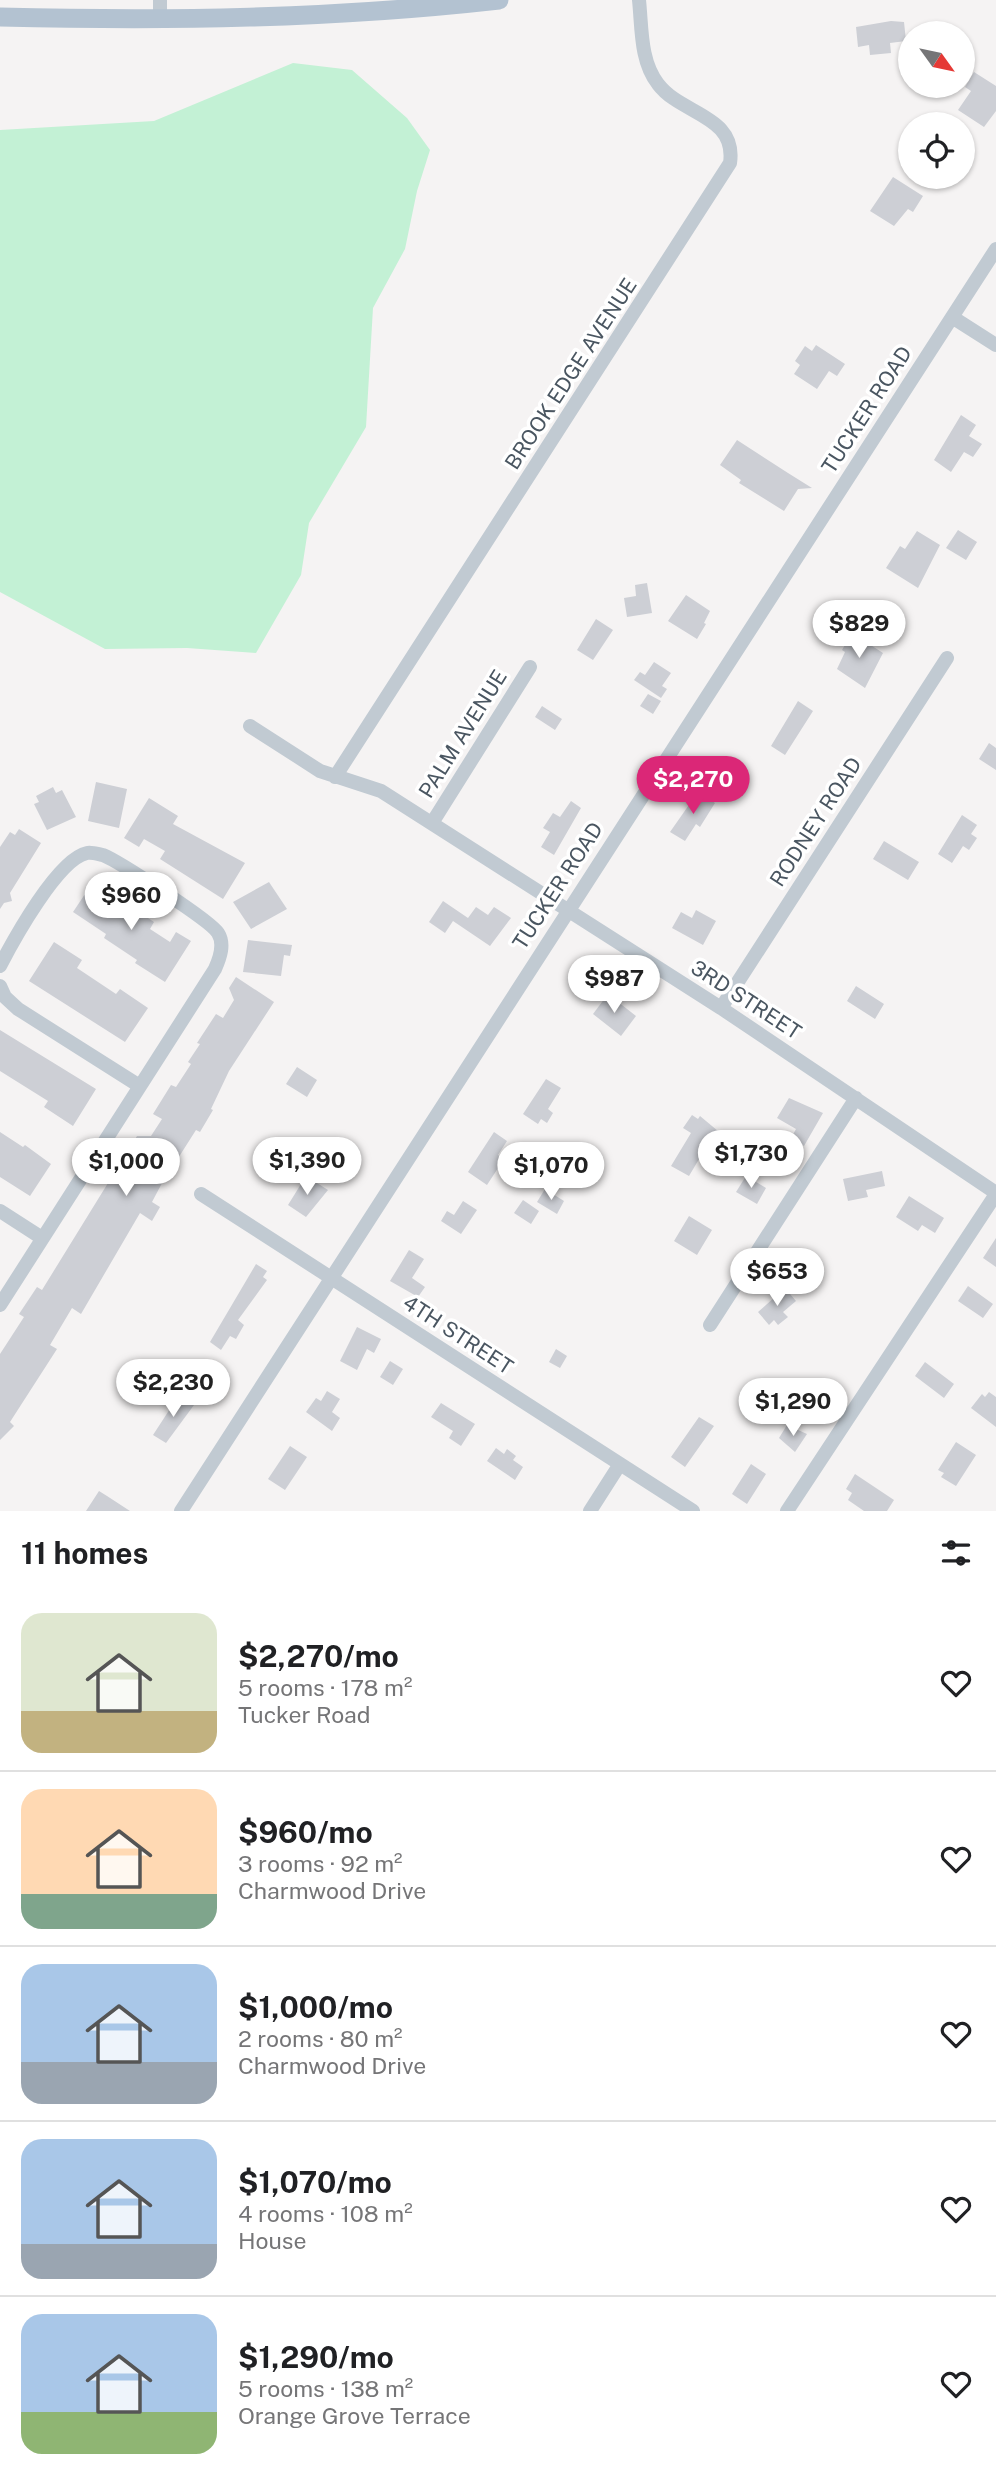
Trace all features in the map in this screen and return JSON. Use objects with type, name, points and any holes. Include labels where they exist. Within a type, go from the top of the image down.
[{"type":"main road","points":[[0,17],[160,21],[382,13],[499,0]]},
{"type":"street","points":[[160,0],[160,21]]},
{"type":"street","name":"BROOK EDGE AVENUE","points":[[335,777],[730,163],[732,150],[728,135],[659,86],[648,67],[639,0]]},
{"type":"street","name":"TUCKER ROAD","points":[[181,1511],[996,249]]},
{"type":"street","points":[[952,317],[996,345]]},
{"type":"street","name":"RODNEY ROAD","points":[[720,1008],[947,658]]},
{"type":"street","name":"PALM AVENUE","points":[[432,823],[530,667]]},
{"type":"street","name":"3RD STREET","points":[[250,726],[320,772],[381,791],[720,1008],[996,1194]]},
{"type":"street","points":[[0,966],[59,873],[73,859],[89,852],[110,859],[214,928],[220,935],[222,946],[215,969],[138,1085],[0,1305]]},
{"type":"street","points":[[0,986],[5,997],[18,1009],[138,1085]]},
{"type":"street","points":[[710,1325],[856,1098]]},
{"type":"street","name":"4TH STREET","points":[[201,1194],[693,1511]]},
{"type":"street","points":[[787,1511],[996,1194]]},
{"type":"street","points":[[0,1211],[42,1238]]},
{"type":"street","points":[[590,1511],[620,1464]]},
{"type":"green space","points":[[293,63],[352,70],[407,118],[430,150],[417,191],[405,249],[373,308],[366,427],[309,523],[301,575],[256,653],[187,648],[105,649],[0,592],[0,130],[154,121]]},
{"type":"building","points":[[898,22],[898,42],[890,43],[891,53],[870,55],[869,45],[858,47],[856,27]]},
{"type":"building","points":[[975,73],[996,86],[996,111],[984,127],[975,121],[975,112],[958,110],[966,98],[975,98]]},
{"type":"building","points":[[893,177],[898,180],[898,189],[912,189],[923,196],[913,212],[908,209],[894,226],[870,211]]},
{"type":"building","points":[[816,345],[845,364],[837,376],[829,371],[817,389],[794,374],[800,365],[795,361],[805,346],[812,351]]},
{"type":"building","points":[[961,415],[976,425],[969,436],[982,444],[973,457],[964,452],[951,472],[934,460]]},
{"type":"building","points":[[737,440],[812,488],[798,489],[784,511],[739,483],[741,480],[720,465]]},
{"type":"building","points":[[958,530],[977,542],[966,560],[946,548]]},
{"type":"building","points":[[917,531],[940,545],[918,588],[886,568],[900,546],[905,549]]},
{"type":"building","points":[[647,583],[652,613],[627,617],[624,598],[636,596],[635,585]]},
{"type":"building","points":[[686,595],[710,611],[697,639],[668,621]]},
{"type":"building","points":[[596,619],[613,630],[593,660],[577,650]]},
{"type":"building","points":[[852,633],[883,653],[865,688],[837,669],[845,652],[842,650]]},
{"type":"building","points":[[654,662],[671,673],[662,686],[667,689],[661,698],[634,680],[640,672],[645,675]]},
{"type":"building","points":[[648,694],[661,701],[653,714],[640,706]]},
{"type":"building","points":[[798,701],[813,711],[785,755],[771,746]]},
{"type":"building","points":[[542,706],[562,719],[555,730],[535,717]]},
{"type":"building","points":[[989,743],[996,748],[996,770],[979,759]]},
{"type":"building","points":[[96,782],[127,789],[119,828],[88,821]]},
{"type":"building","points":[[53,787],[56,793],[62,790],[76,817],[47,830],[34,804],[39,802],[36,796]]},
{"type":"building","points":[[698,792],[715,803],[700,827],[696,824],[685,841],[670,832]]},
{"type":"building","points":[[149,798],[178,816],[173,824],[245,863],[223,899],[160,859],[165,851],[144,839],[139,847],[124,838]]},
{"type":"building","points":[[571,801],[581,808],[554,855],[541,847],[550,832],[543,828],[553,813],[560,817]]},
{"type":"building","points":[[962,815],[977,825],[971,834],[977,838],[969,850],[963,846],[952,863],[938,854]]},
{"type":"building","points":[[19,829],[41,843],[10,893],[12,901],[4,903],[0,909],[0,847],[10,832],[15,835]]},
{"type":"building","points":[[884,841],[919,862],[908,880],[873,859]]},
{"type":"building","points":[[93,882],[154,922],[150,929],[170,942],[176,932],[191,941],[165,982],[135,963],[137,960],[104,938],[106,934],[73,912]]},
{"type":"building","points":[[269,882],[287,909],[251,929],[233,902]]},
{"type":"building","points":[[443,901],[468,918],[476,907],[488,915],[494,907],[511,918],[490,946],[453,921],[445,933],[429,922]]},
{"type":"building","points":[[696,910],[716,921],[703,945],[672,928],[681,912],[692,918]]},
{"type":"building","points":[[248,940],[292,945],[290,956],[284,955],[281,976],[243,972]]},
{"type":"building","points":[[54,942],[82,960],[77,968],[116,994],[120,989],[148,1008],[125,1042],[29,981]]},
{"type":"building","points":[[236,977],[274,1002],[229,1071],[211,1109],[213,1110],[200,1132],[196,1130],[161,1185],[152,1202],[160,1207],[152,1221],[140,1213],[81,1314],[72,1308],[50,1345],[57,1349],[10,1422],[14,1426],[0,1440],[0,1354],[24,1317],[19,1314],[37,1287],[42,1290],[137,1136],[151,1136],[162,1119],[153,1114],[171,1085],[176,1087],[191,1064],[188,1062],[200,1044],[197,1043],[216,1014],[223,1018],[234,1000],[229,988]]},
{"type":"building","points":[[856,986],[884,1004],[875,1019],[847,1001]]},
{"type":"building","points":[[608,994],[636,1016],[621,1036],[593,1014]]},
{"type":"building","points":[[0,1030],[96,1089],[73,1126],[44,1107],[48,1101],[0,1071]]},
{"type":"building","points":[[297,1067],[317,1080],[307,1097],[286,1084]]},
{"type":"building","points":[[546,1079],[561,1088],[548,1109],[553,1113],[547,1123],[541,1119],[538,1124],[523,1114]]},
{"type":"building","points":[[789,1098],[823,1113],[804,1146],[791,1138],[796,1129],[777,1118]]},
{"type":"building","points":[[692,1115],[698,1119],[700,1116],[724,1136],[716,1149],[708,1144],[689,1176],[671,1166],[691,1133],[683,1128]]},
{"type":"building","points":[[0,1132],[23,1147],[25,1145],[51,1164],[30,1196],[0,1177]]},
{"type":"building","points":[[494,1132],[507,1141],[498,1155],[504,1159],[487,1185],[468,1172]]},
{"type":"building","points":[[882,1171],[885,1186],[866,1190],[868,1197],[848,1201],[843,1179]]},
{"type":"building","points":[[306,1176],[328,1190],[306,1217],[288,1205]]},
{"type":"building","points":[[746,1176],[766,1188],[757,1204],[736,1192]]},
{"type":"building","points":[[545,1189],[564,1201],[557,1214],[537,1202]]},
{"type":"building","points":[[909,1196],[944,1218],[935,1233],[922,1225],[918,1231],[896,1217]]},
{"type":"building","points":[[523,1200],[539,1211],[531,1224],[514,1213]]},
{"type":"building","points":[[463,1201],[477,1210],[461,1234],[441,1221],[447,1211],[454,1215]]},
{"type":"building","points":[[689,1216],[712,1230],[697,1255],[674,1241]]},
{"type":"building","points":[[996,1238],[996,1267],[983,1258]]},
{"type":"building","points":[[409,1250],[424,1259],[412,1278],[425,1287],[418,1297],[390,1281]]},
{"type":"building","points":[[256,1264],[267,1271],[263,1277],[267,1280],[238,1320],[244,1325],[236,1339],[230,1336],[221,1350],[210,1342]]},
{"type":"building","points":[[968,1286],[993,1304],[983,1318],[958,1301]]},
{"type":"building","points":[[785,1288],[796,1301],[783,1312],[788,1317],[778,1325],[774,1320],[769,1325],[758,1312]]},
{"type":"building","points":[[357,1327],[381,1339],[374,1353],[367,1349],[357,1370],[340,1361]]},
{"type":"building","points":[[556,1349],[567,1356],[560,1368],[549,1362]]},
{"type":"building","points":[[390,1361],[403,1369],[393,1385],[380,1377]]},
{"type":"building","points":[[925,1362],[954,1384],[944,1398],[915,1376]]},
{"type":"building","points":[[327,1391],[340,1399],[332,1412],[340,1418],[332,1431],[306,1412],[316,1398],[321,1401]]},
{"type":"building","points":[[989,1392],[996,1397],[996,1427],[971,1408],[982,1394],[985,1397]]},
{"type":"building","points":[[179,1395],[194,1405],[166,1443],[153,1435]]},
{"type":"building","points":[[441,1403],[475,1424],[461,1446],[449,1438],[453,1431],[431,1417]]},
{"type":"building","points":[[699,1417],[714,1426],[685,1467],[671,1457]]},
{"type":"building","points":[[787,1425],[807,1434],[795,1452],[779,1438]]},
{"type":"building","points":[[956,1442],[976,1455],[956,1486],[941,1477],[944,1473],[938,1470]]},
{"type":"building","points":[[290,1446],[307,1457],[285,1490],[268,1479]]},
{"type":"building","points":[[496,1448],[504,1454],[507,1449],[516,1456],[513,1460],[523,1467],[515,1480],[487,1461]]},
{"type":"building","points":[[751,1464],[766,1474],[747,1504],[732,1494]]},
{"type":"building","points":[[855,1474],[894,1500],[887,1511],[864,1511],[848,1500],[852,1493],[846,1489]]},
{"type":"building","points":[[99,1491],[107,1496],[130,1511],[86,1511]]}]
